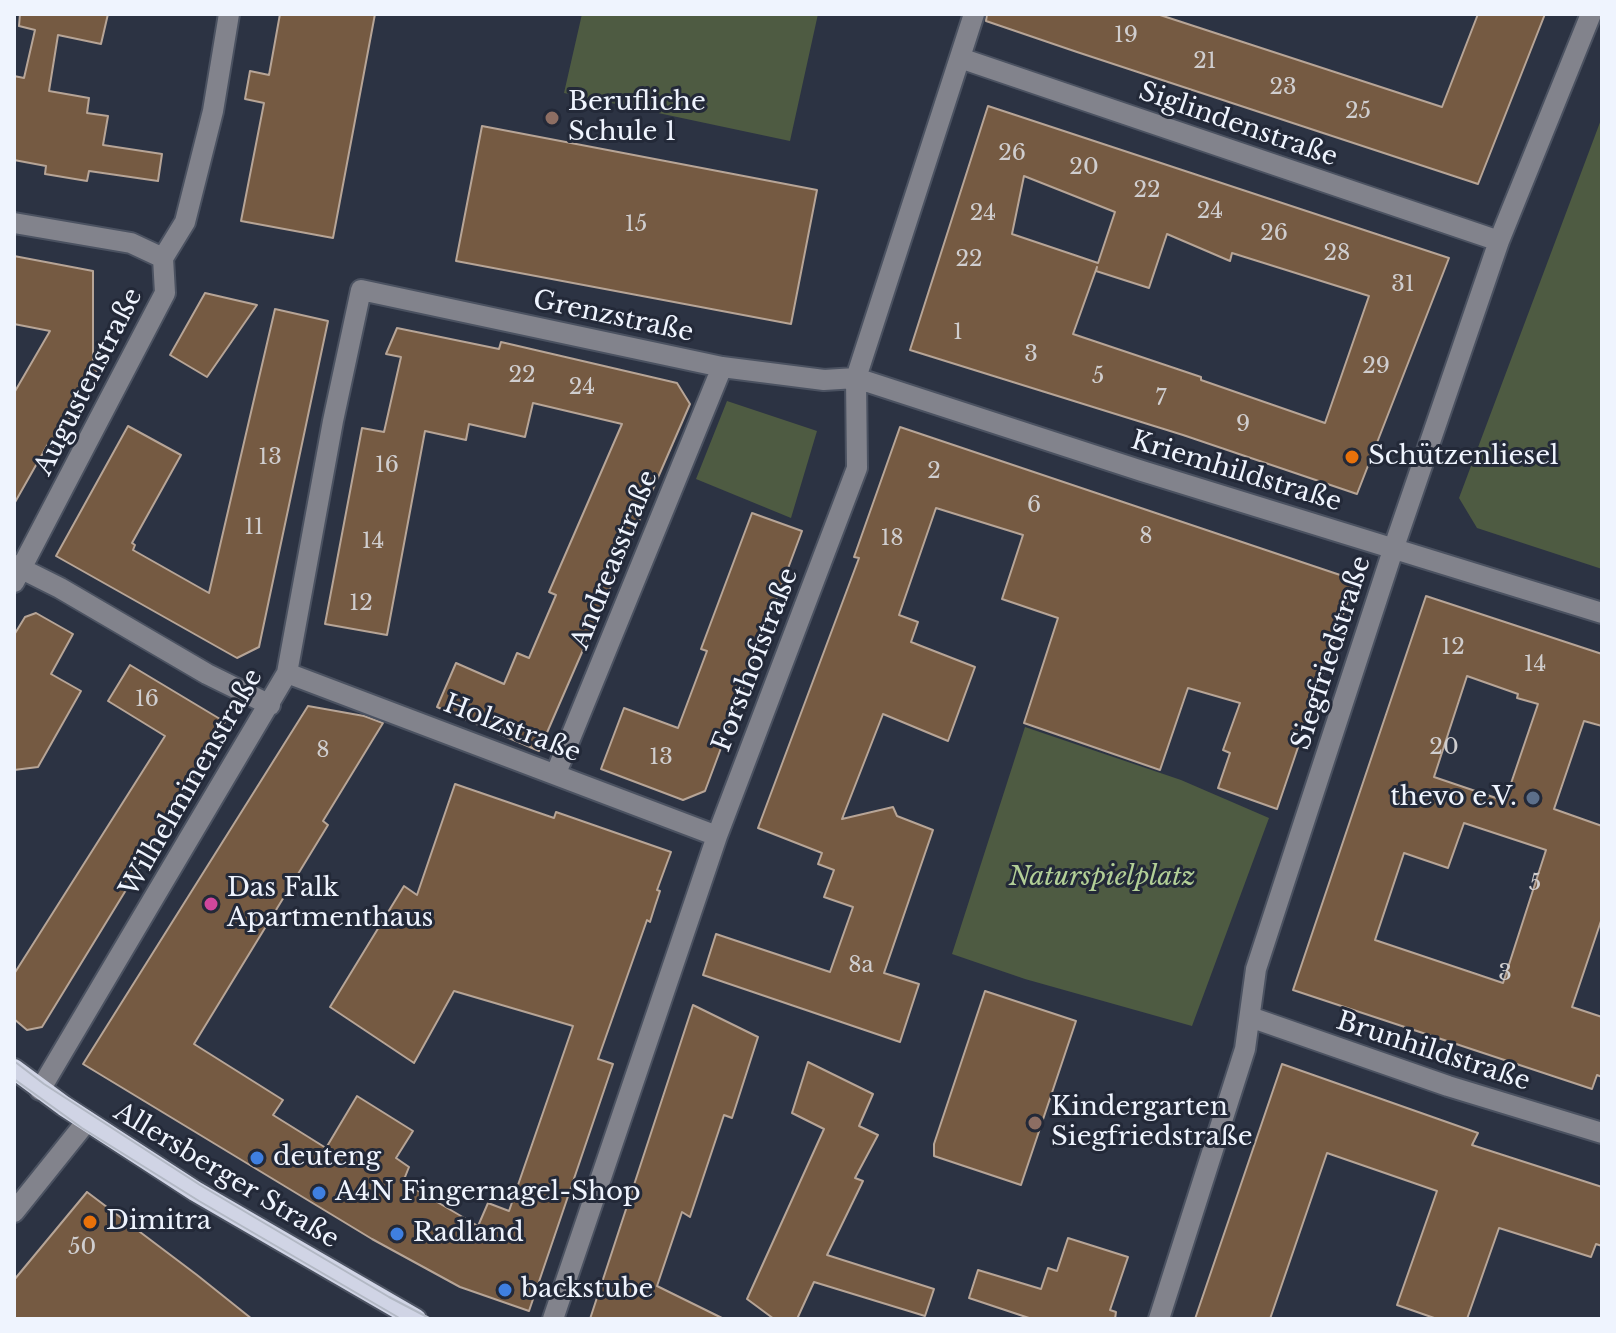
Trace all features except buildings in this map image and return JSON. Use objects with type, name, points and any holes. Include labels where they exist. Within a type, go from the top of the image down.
[{"type":"main road","name":"Allersberger Straße","points":[[14,1069],[40,1090],[195,1191],[416,1319]]},
{"type":"street","points":[[14,223],[131,243],[163,258],[185,222],[213,111],[229,14]]},
{"type":"street","name":"Forsthofstraße","points":[[553,1319],[717,836],[857,468],[856,378],[974,14]]},
{"type":"street","name":"Siegfriedstraße","points":[[1159,1319],[1245,1049],[1256,969],[1394,547],[1499,241],[1591,14]]},
{"type":"street","name":"Siglindenstraße","points":[[960,58],[1499,241]]},
{"type":"street","name":"Augustenstraße","points":[[17,572],[165,293],[163,258]]},
{"type":"street","name":"Grenzstraße","points":[[361,290],[722,367],[824,380],[856,378]]},
{"type":"street","name":"Wilhelminenstraße","points":[[40,1090],[287,673],[333,421],[361,290]]},
{"type":"street","name":"Andreasstraße","points":[[556,773],[722,367]]},
{"type":"street","name":"Kriemhildstraße","points":[[856,378],[1142,471],[1602,613]]},
{"type":"street","points":[[17,572],[60,588],[207,674],[270,705]]},
{"type":"street","name":"Holzstraße","points":[[287,673],[717,836]]},
{"type":"street","name":"Brunhildstraße","points":[[1250,1017],[1448,1086],[1602,1133]]},
{"type":"street","points":[[14,1212],[87,1121]]},
{"type":"green space","points":[[582,14],[818,14],[790,141],[564,93]]},
{"type":"green space","points":[[1602,117],[1602,569],[1477,528],[1459,498]]},
{"type":"green space","points":[[727,401],[817,431],[791,518],[696,479]]},
{"type":"green space","name":"Naturspielplatz","points":[[1025,727],[1181,780],[1269,818],[1192,1026],[1025,979],[952,954]]},
{"type":"tram line","points":[[14,1061],[44,1084],[200,1185],[431,1319]]},
{"type":"tram line","points":[[14,1079],[82,1128],[199,1201],[401,1319]]},
{"type":"place","name":"Berufliche Schule 1","points":[[552,118]]},
{"type":"place","name":"Schützenliesel","points":[[1352,457]]},
{"type":"place","name":"thevo e.V.","points":[[1533,798]]},
{"type":"place","name":"Das Falk Apartmenthaus","points":[[211,904]]},
{"type":"place","name":"Kindergarten Siegfriedstraße","points":[[1035,1123]]},
{"type":"place","name":"deuteng","points":[[257,1158]]},
{"type":"place","name":"A4N Fingernagel-Shop","points":[[319,1193]]},
{"type":"place","name":"Dimitra","points":[[90,1222]]},
{"type":"place","name":"Radland","points":[[397,1234]]},
{"type":"place","name":"backstube","points":[[505,1290]]}]
